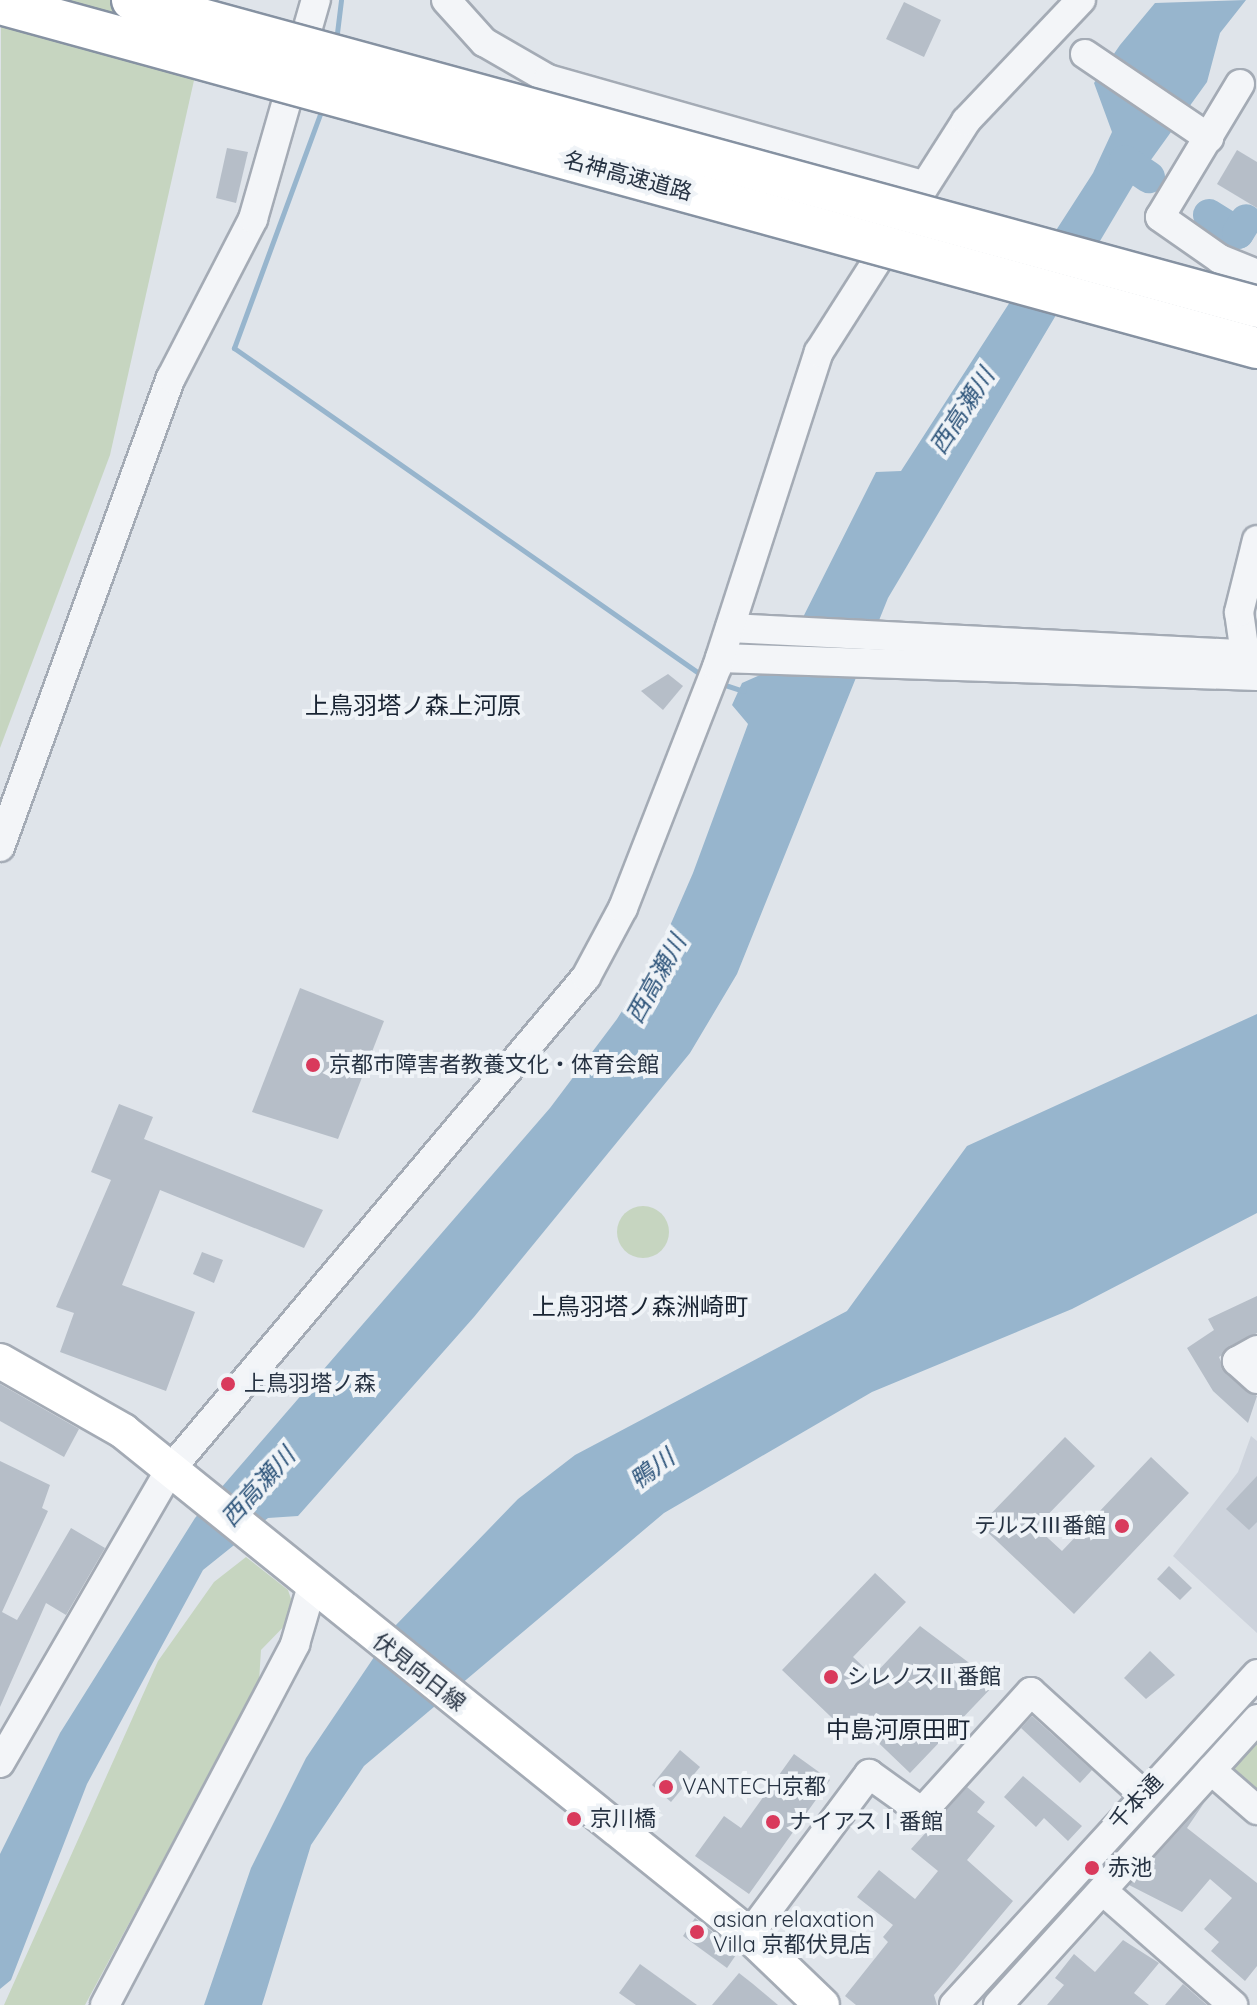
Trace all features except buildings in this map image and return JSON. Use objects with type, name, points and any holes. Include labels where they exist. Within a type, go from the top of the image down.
[{"type":"highway","name":"名神高速道路","points":[[132,0],[1257,307]]},
{"type":"highway","name":"名神高速道路","points":[[0,4],[1257,348]]},
{"type":"main road","name":"伏見向日線","points":[[0,1361],[91,1410],[177,1475],[749,1935],[822,2005]]},
{"type":"street","points":[[0,847],[171,378],[253,219],[316,0]]},
{"type":"street","points":[[446,0],[484,42],[548,79],[920,184]]},
{"type":"street","points":[[1077,4],[1085,54]]},
{"type":"street","points":[[0,1763],[177,1475],[572,998],[623,908],[720,658],[791,423],[819,352],[920,184],[975,111],[1034,55],[1077,4]]},
{"type":"street","points":[[1034,55],[1085,54],[1209,138]]},
{"type":"street","points":[[1240,84],[1160,217],[1220,259],[1257,274]]},
{"type":"street","points":[[1250,665],[1239,612],[1257,540]]},
{"type":"street","points":[[1250,665],[1257,606]]},
{"type":"street","points":[[730,628],[936,654]]},
{"type":"street","points":[[720,658],[936,654],[1250,665]]},
{"type":"street","points":[[1257,1350],[1237,1361],[1257,1379]]},
{"type":"street","points":[[105,2005],[295,1644],[315,1589]]},
{"type":"street","name":"千本通","points":[[954,2005],[1143,1794],[1257,1674]]},
{"type":"street","points":[[749,1935],[869,1774],[922,1812],[1031,1692],[1143,1794]]},
{"type":"street","points":[[998,2005],[1257,1719]]},
{"type":"street","points":[[1211,1770],[1257,1810]]},
{"type":"street","points":[[1103,1891],[1233,2005]]},
{"type":"shaded area","points":[[1251,1436],[1257,1441],[1257,1633],[1173,1556],[1238,1472]]},
{"type":"green space","points":[[1,0],[212,0],[110,455],[0,748]]},
{"type":"green space","points":[[643,1206],[661,1214],[669,1232],[661,1250],[643,1258],[625,1250],[617,1232],[625,1214]]},
{"type":"green space","points":[[246,1557],[288,1590],[296,1614],[261,1650],[259,1682],[85,2005],[4,2005],[158,1661],[214,1582]]},
{"type":"green space","points":[[1257,1731],[1257,1802],[1228,1776],[1227,1763]]},
{"type":"water","name":"西高瀬川","points":[[1246,0],[1220,33],[1207,82],[1135,182],[888,598],[737,974],[690,1053],[474,1317],[298,1516],[268,1518],[203,1570],[87,1784],[11,1980],[0,1989],[0,1854],[60,1733],[195,1518],[550,1108],[617,1019],[659,951],[693,873],[748,724],[732,705],[742,683],[778,667],[876,472],[901,471],[1093,173],[1112,132],[1094,83],[1120,45],[1155,3]]},
{"type":"water","name":"鴨川","points":[[1257,1014],[1257,1213],[1072,1309],[872,1392],[664,1513],[364,1766],[311,1845],[262,2005],[204,2005],[251,1868],[306,1758],[395,1626],[518,1499],[575,1455],[847,1311],[967,1146]]},
{"type":"waterway","points":[[336,41],[341,0]]},
{"type":"waterway","points":[[323,106],[234,348],[703,676]]},
{"type":"waterway","points":[[1125,161],[1149,177]]},
{"type":"waterway","points":[[1209,215],[1238,233],[1246,220]]},
{"type":"waterway","points":[[719,683],[744,691]]},
{"type":"place","name":"京都市障害者教養文化・体育会館","points":[[313,1065]]},
{"type":"place","name":"上鳥羽塔ノ森","points":[[228,1384]]},
{"type":"place","name":"テルスⅢ番館","points":[[1122,1526]]},
{"type":"place","name":"シレノスⅡ番館","points":[[831,1677]]},
{"type":"place","name":"VANTECH京都","points":[[666,1787]]},
{"type":"place","name":"京川橋","points":[[574,1819]]},
{"type":"place","name":"ナイアスⅠ番館","points":[[773,1822]]},
{"type":"place","name":"赤池","points":[[1092,1868]]},
{"type":"place","name":"asian relaxation Villa 京都伏見店","points":[[697,1932]]},
{"type":"district","name":"上鳥羽塔ノ森上河原","points":[[413,706]]},
{"type":"district","name":"上鳥羽塔ノ森洲崎町","points":[[640,1307]]},
{"type":"district","name":"中島河原田町","points":[[898,1730]]}]
